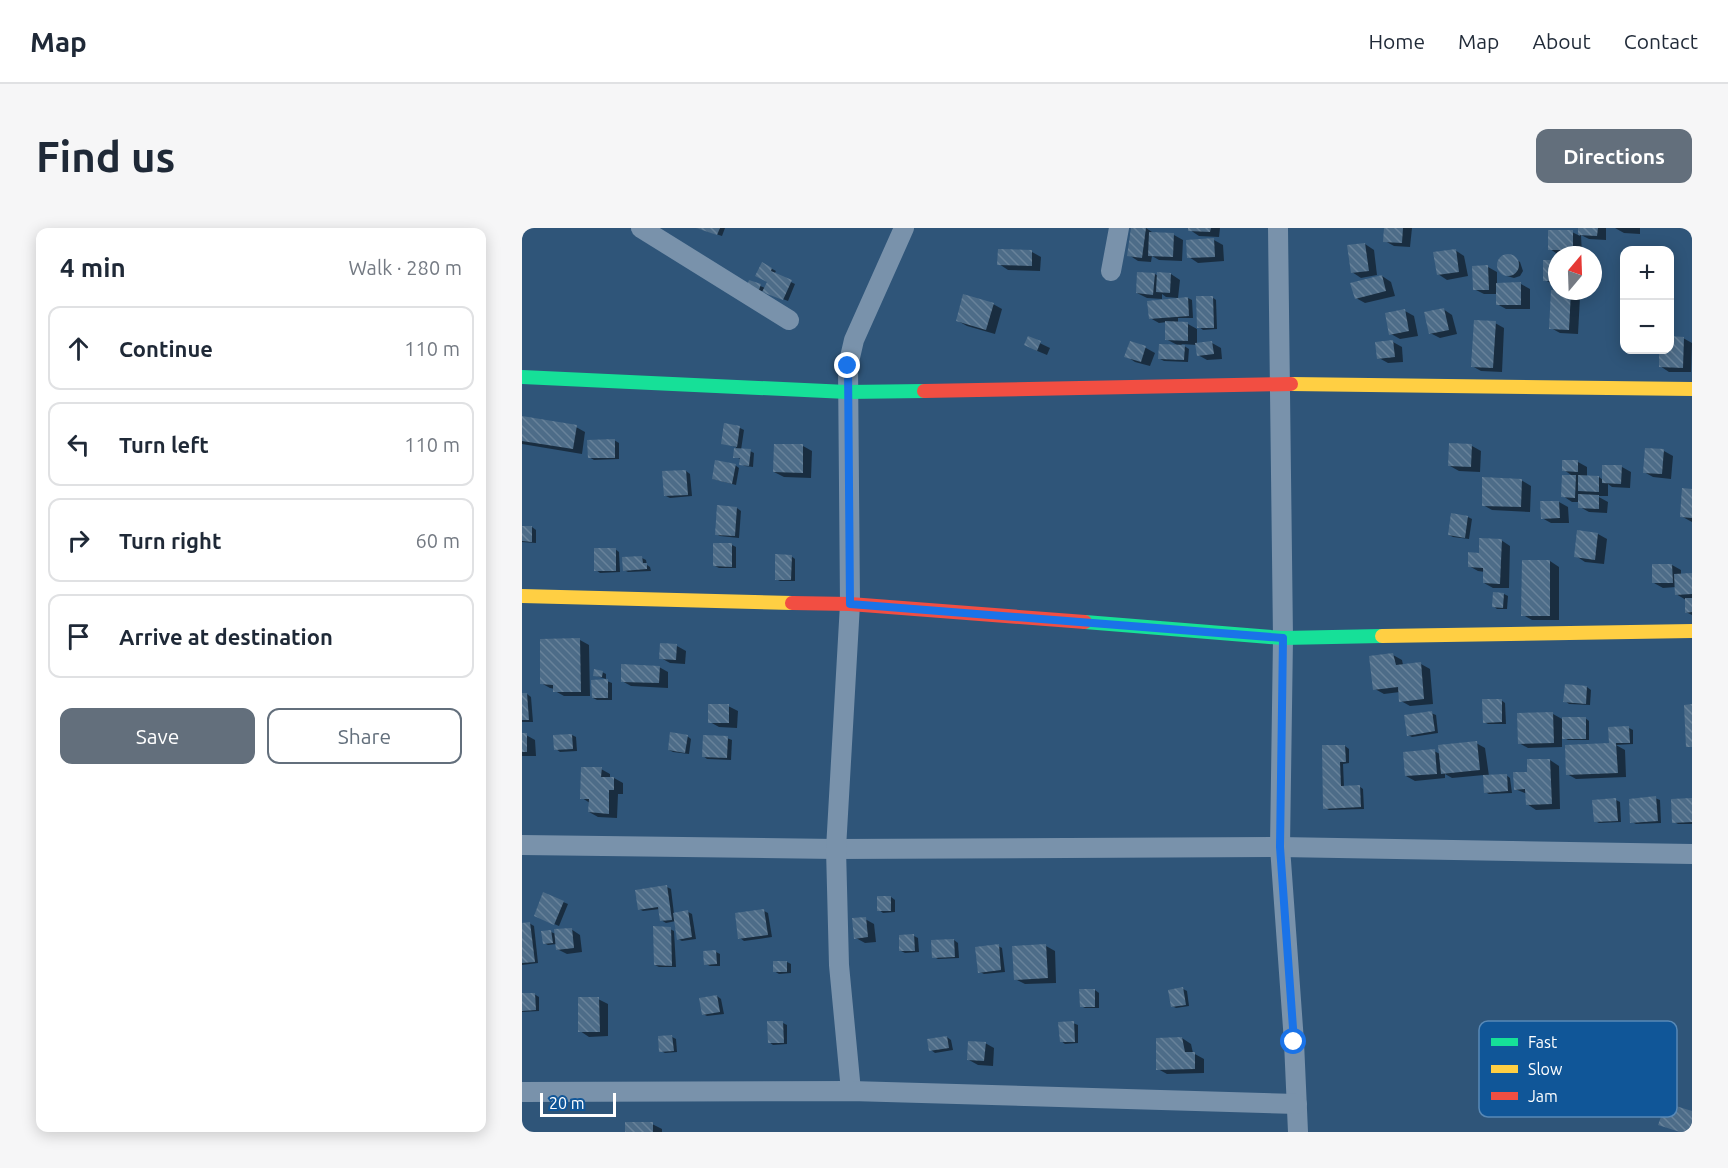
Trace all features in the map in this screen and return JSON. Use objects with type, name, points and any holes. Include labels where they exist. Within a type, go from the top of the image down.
[{"type":"street","points":[[641,228],[789,320]]},
{"type":"street","points":[[851,1091],[839,965],[836,849],[850,604],[848,366],[854,340],[904,228]]},
{"type":"street","points":[[1111,271],[1119,228]]},
{"type":"street","points":[[1278,228],[1283,638],[1280,847],[1298,1132]]},
{"type":"street","points":[[522,377],[848,392],[1280,384],[1692,389]]},
{"type":"street","points":[[522,596],[850,604],[1283,638],[1692,631]]},
{"type":"street","points":[[522,845],[836,849],[1280,847],[1692,854]]},
{"type":"street","points":[[522,1092],[851,1091],[1297,1104]]},
{"type":"building","points":[[696,228],[720,228],[717,235]]},
{"type":"building","points":[[1131,228],[1146,228],[1142,258],[1127,256]]},
{"type":"building","points":[[1188,228],[1211,228],[1210,232],[1188,231]]},
{"type":"building","points":[[1384,228],[1403,228],[1402,243],[1383,242]]},
{"type":"building","points":[[1578,228],[1598,228],[1597,236],[1578,235]]},
{"type":"building","points":[[1548,230],[1573,230],[1573,246],[1548,246]]},
{"type":"building","points":[[1149,232],[1174,233],[1173,257],[1148,256]]},
{"type":"building","points":[[1214,238],[1215,257],[1187,258],[1186,240]]},
{"type":"building","points":[[1365,243],[1369,271],[1351,273],[1347,245]]},
{"type":"building","points":[[998,249],[1032,250],[1032,266],[997,265]]},
{"type":"building","points":[[1456,249],[1459,272],[1437,275],[1433,252]]},
{"type":"building","points":[[1504,254],[1512,254],[1519,261],[1519,269],[1512,276],[1504,276],[1497,269],[1497,261]]},
{"type":"building","points":[[1543,260],[1548,260],[1548,281],[1543,281]]},
{"type":"building","points":[[762,262],[772,268],[771,271],[792,280],[783,300],[762,292],[767,282],[755,276]]},
{"type":"building","points":[[1488,265],[1489,290],[1473,290],[1472,266]]},
{"type":"building","points":[[1137,272],[1155,273],[1153,295],[1136,293]]},
{"type":"building","points":[[1157,272],[1171,273],[1170,293],[1156,292]]},
{"type":"building","points":[[1382,275],[1386,291],[1355,299],[1350,283]]},
{"type":"building","points":[[749,280],[761,284],[759,290],[747,286]]},
{"type":"building","points":[[1521,282],[1521,305],[1496,305],[1496,283]]},
{"type":"building","points":[[963,294],[994,303],[986,330],[956,321]]},
{"type":"building","points":[[1196,296],[1213,296],[1214,328],[1197,328]]},
{"type":"building","points":[[1188,297],[1189,316],[1149,319],[1147,301]]},
{"type":"building","points":[[1550,300],[1571,300],[1569,330],[1549,329]]},
{"type":"building","points":[[1444,308],[1449,330],[1429,334],[1424,312]]},
{"type":"building","points":[[1405,309],[1409,331],[1389,335],[1385,313]]},
{"type":"building","points":[[1474,320],[1496,321],[1493,368],[1471,367]]},
{"type":"building","points":[[1165,321],[1188,322],[1188,341],[1165,340]]},
{"type":"building","points":[[1028,336],[1041,341],[1037,351],[1024,345]]},
{"type":"building","points":[[1674,336],[1684,337],[1683,368],[1659,367],[1659,354],[1674,354]]},
{"type":"building","points":[[1393,340],[1395,357],[1377,359],[1375,342]]},
{"type":"building","points":[[1130,341],[1146,346],[1141,362],[1124,357]]},
{"type":"building","points":[[1212,341],[1214,354],[1197,356],[1195,343]]},
{"type":"building","points":[[1159,344],[1185,345],[1184,360],[1158,359]]},
{"type":"building","points":[[522,416],[577,425],[573,449],[522,441]]},
{"type":"building","points":[[724,423],[740,426],[737,447],[721,444]]},
{"type":"building","points":[[615,439],[615,458],[588,458],[587,440]]},
{"type":"building","points":[[1449,443],[1472,444],[1471,467],[1448,466]]},
{"type":"building","points":[[774,444],[803,444],[803,473],[773,472]]},
{"type":"building","points":[[734,448],[751,449],[749,466],[739,465],[740,458],[733,458]]},
{"type":"building","points":[[1645,448],[1664,449],[1662,474],[1643,473]]},
{"type":"building","points":[[715,460],[736,464],[732,484],[712,479]]},
{"type":"building","points":[[1562,460],[1578,460],[1578,472],[1562,471]]},
{"type":"building","points":[[1602,465],[1622,465],[1621,484],[1602,483]]},
{"type":"building","points":[[686,470],[688,495],[664,496],[662,471]]},
{"type":"building","points":[[1562,475],[1576,475],[1575,498],[1561,497]]},
{"type":"building","points":[[1578,475],[1599,476],[1599,492],[1578,491]]},
{"type":"building","points":[[1482,477],[1522,479],[1521,507],[1482,506]]},
{"type":"building","points":[[1682,488],[1692,489],[1692,518],[1680,517]]},
{"type":"building","points":[[1578,494],[1599,495],[1599,509],[1578,508]]},
{"type":"building","points":[[1540,501],[1559,501],[1560,518],[1541,519]]},
{"type":"building","points":[[717,505],[737,507],[735,536],[715,535]]},
{"type":"building","points":[[1451,513],[1468,516],[1465,538],[1448,535]]},
{"type":"building","points":[[522,526],[532,526],[532,542],[522,541]]},
{"type":"building","points":[[1577,530],[1598,533],[1595,560],[1574,557]]},
{"type":"building","points":[[1479,538],[1502,539],[1500,584],[1483,583],[1483,568],[1468,567],[1468,552],[1479,553]]},
{"type":"building","points":[[713,543],[732,543],[732,567],[713,566]]},
{"type":"building","points":[[594,548],[616,548],[616,571],[594,571]]},
{"type":"building","points":[[775,554],[792,555],[791,580],[775,580]]},
{"type":"building","points":[[642,556],[643,563],[647,563],[647,569],[623,571],[622,557]]},
{"type":"building","points":[[1522,560],[1550,560],[1550,616],[1521,616]]},
{"type":"building","points":[[1652,564],[1672,564],[1673,583],[1652,583]]},
{"type":"building","points":[[1692,573],[1692,594],[1675,595],[1674,574]]},
{"type":"building","points":[[1493,592],[1504,593],[1503,608],[1492,607]]},
{"type":"building","points":[[1685,598],[1692,598],[1692,612],[1685,613]]},
{"type":"building","points":[[580,638],[581,692],[553,692],[553,685],[540,684],[540,639]]},
{"type":"building","points":[[660,643],[677,644],[676,660],[659,659]]},
{"type":"building","points":[[1393,653],[1396,665],[1421,662],[1424,699],[1399,702],[1398,687],[1373,690],[1369,656]]},
{"type":"building","points":[[621,664],[660,666],[659,683],[621,682]]},
{"type":"building","points":[[594,669],[603,671],[602,677],[593,676]]},
{"type":"building","points":[[608,679],[608,698],[592,698],[591,680]]},
{"type":"building","points":[[1565,684],[1587,686],[1586,704],[1563,702]]},
{"type":"building","points":[[522,693],[527,693],[529,720],[522,720]]},
{"type":"building","points":[[1482,699],[1502,699],[1502,722],[1483,723]]},
{"type":"building","points":[[708,704],[729,704],[729,723],[708,723]]},
{"type":"building","points":[[1692,704],[1692,747],[1686,747],[1684,705]]},
{"type":"building","points":[[1432,711],[1435,731],[1407,736],[1404,715]]},
{"type":"building","points":[[1553,712],[1554,743],[1518,744],[1517,713]]},
{"type":"building","points":[[1562,717],[1586,717],[1586,739],[1562,739]]},
{"type":"building","points":[[1629,726],[1630,743],[1616,743],[1618,773],[1566,775],[1565,745],[1609,743],[1608,727]]},
{"type":"building","points":[[670,732],[688,735],[685,753],[668,750]]},
{"type":"building","points":[[522,733],[527,733],[527,752],[522,752]]},
{"type":"building","points":[[572,734],[573,749],[554,750],[553,735]]},
{"type":"building","points":[[703,735],[728,736],[727,758],[702,757]]},
{"type":"building","points":[[1477,741],[1480,770],[1441,774],[1438,745]]},
{"type":"building","points":[[1322,745],[1345,745],[1346,762],[1340,762],[1341,786],[1360,785],[1361,807],[1323,809]]},
{"type":"building","points":[[1435,749],[1437,774],[1405,776],[1403,752]]},
{"type":"building","points":[[1527,759],[1550,759],[1552,804],[1526,805],[1525,789],[1514,790],[1513,772],[1527,772]]},
{"type":"building","points":[[581,767],[602,767],[601,777],[614,777],[614,790],[609,790],[609,814],[588,812],[589,799],[580,799]]},
{"type":"building","points":[[1507,774],[1508,791],[1484,793],[1483,775]]},
{"type":"building","points":[[1656,796],[1658,821],[1630,823],[1629,799]]},
{"type":"building","points":[[1616,798],[1618,821],[1594,822],[1592,800]]},
{"type":"building","points":[[1692,798],[1692,822],[1672,823],[1671,799]]},
{"type":"building","points":[[667,885],[672,920],[660,921],[658,907],[638,910],[635,890]]},
{"type":"building","points":[[543,892],[564,901],[554,925],[534,916]]},
{"type":"building","points":[[877,896],[891,896],[891,911],[877,911]]},
{"type":"building","points":[[764,909],[768,935],[738,939],[735,913]]},
{"type":"building","points":[[688,910],[692,937],[677,940],[673,913]]},
{"type":"building","points":[[866,917],[868,937],[854,939],[852,918]]},
{"type":"building","points":[[530,922],[535,962],[522,963],[522,923]]},
{"type":"building","points":[[653,926],[671,927],[672,966],[654,965]]},
{"type":"building","points":[[572,928],[574,948],[556,950],[554,929]]},
{"type":"building","points":[[551,930],[553,943],[543,944],[541,931]]},
{"type":"building","points":[[914,934],[915,951],[899,951],[899,935]]},
{"type":"building","points":[[954,939],[955,957],[932,958],[931,940]]},
{"type":"building","points":[[999,944],[1001,970],[978,973],[975,947]]},
{"type":"building","points":[[1046,944],[1048,978],[1014,980],[1012,946]]},
{"type":"building","points":[[716,950],[717,964],[704,965],[703,951]]},
{"type":"building","points":[[773,961],[787,961],[787,972],[773,972]]},
{"type":"building","points":[[1183,987],[1186,1005],[1171,1007],[1168,990]]},
{"type":"building","points":[[1079,989],[1095,989],[1095,1007],[1080,1007]]},
{"type":"building","points":[[522,993],[535,993],[536,1010],[522,1011]]},
{"type":"building","points":[[717,995],[720,1012],[702,1015],[699,998]]},
{"type":"building","points":[[578,997],[599,997],[600,1032],[578,1032]]},
{"type":"building","points":[[767,1021],[783,1021],[784,1043],[768,1043]]},
{"type":"building","points":[[1074,1021],[1075,1042],[1060,1042],[1058,1022]]},
{"type":"building","points":[[672,1035],[674,1051],[659,1052],[658,1036]]},
{"type":"building","points":[[947,1036],[949,1048],[929,1051],[927,1039]]},
{"type":"building","points":[[1182,1037],[1185,1052],[1195,1052],[1195,1069],[1156,1070],[1156,1038]]},
{"type":"building","points":[[968,1041],[986,1042],[984,1061],[967,1060]]},
{"type":"building","points":[[1677,1106],[1692,1111],[1692,1132],[1680,1132],[1658,1125],[1661,1117],[1677,1117]]},
{"type":"building","points":[[625,1122],[653,1122],[653,1132],[625,1132]]},
{"type":"traffic: fast","points":[[522,377],[847,392],[924,391]]},
{"type":"traffic: fast","points":[[1085,622],[1283,638],[1382,636]]},
{"type":"traffic: slow","points":[[1291,384],[1692,389]]},
{"type":"traffic: slow","points":[[522,596],[792,603]]},
{"type":"traffic: slow","points":[[1382,636],[1692,631]]},
{"type":"traffic: jam","points":[[924,391],[1291,384]]},
{"type":"traffic: jam","points":[[792,603],[850,604],[1085,622]]},
{"type":"route","points":[[848,366],[850,604],[1283,638],[1280,847],[1294,1042]]}]
